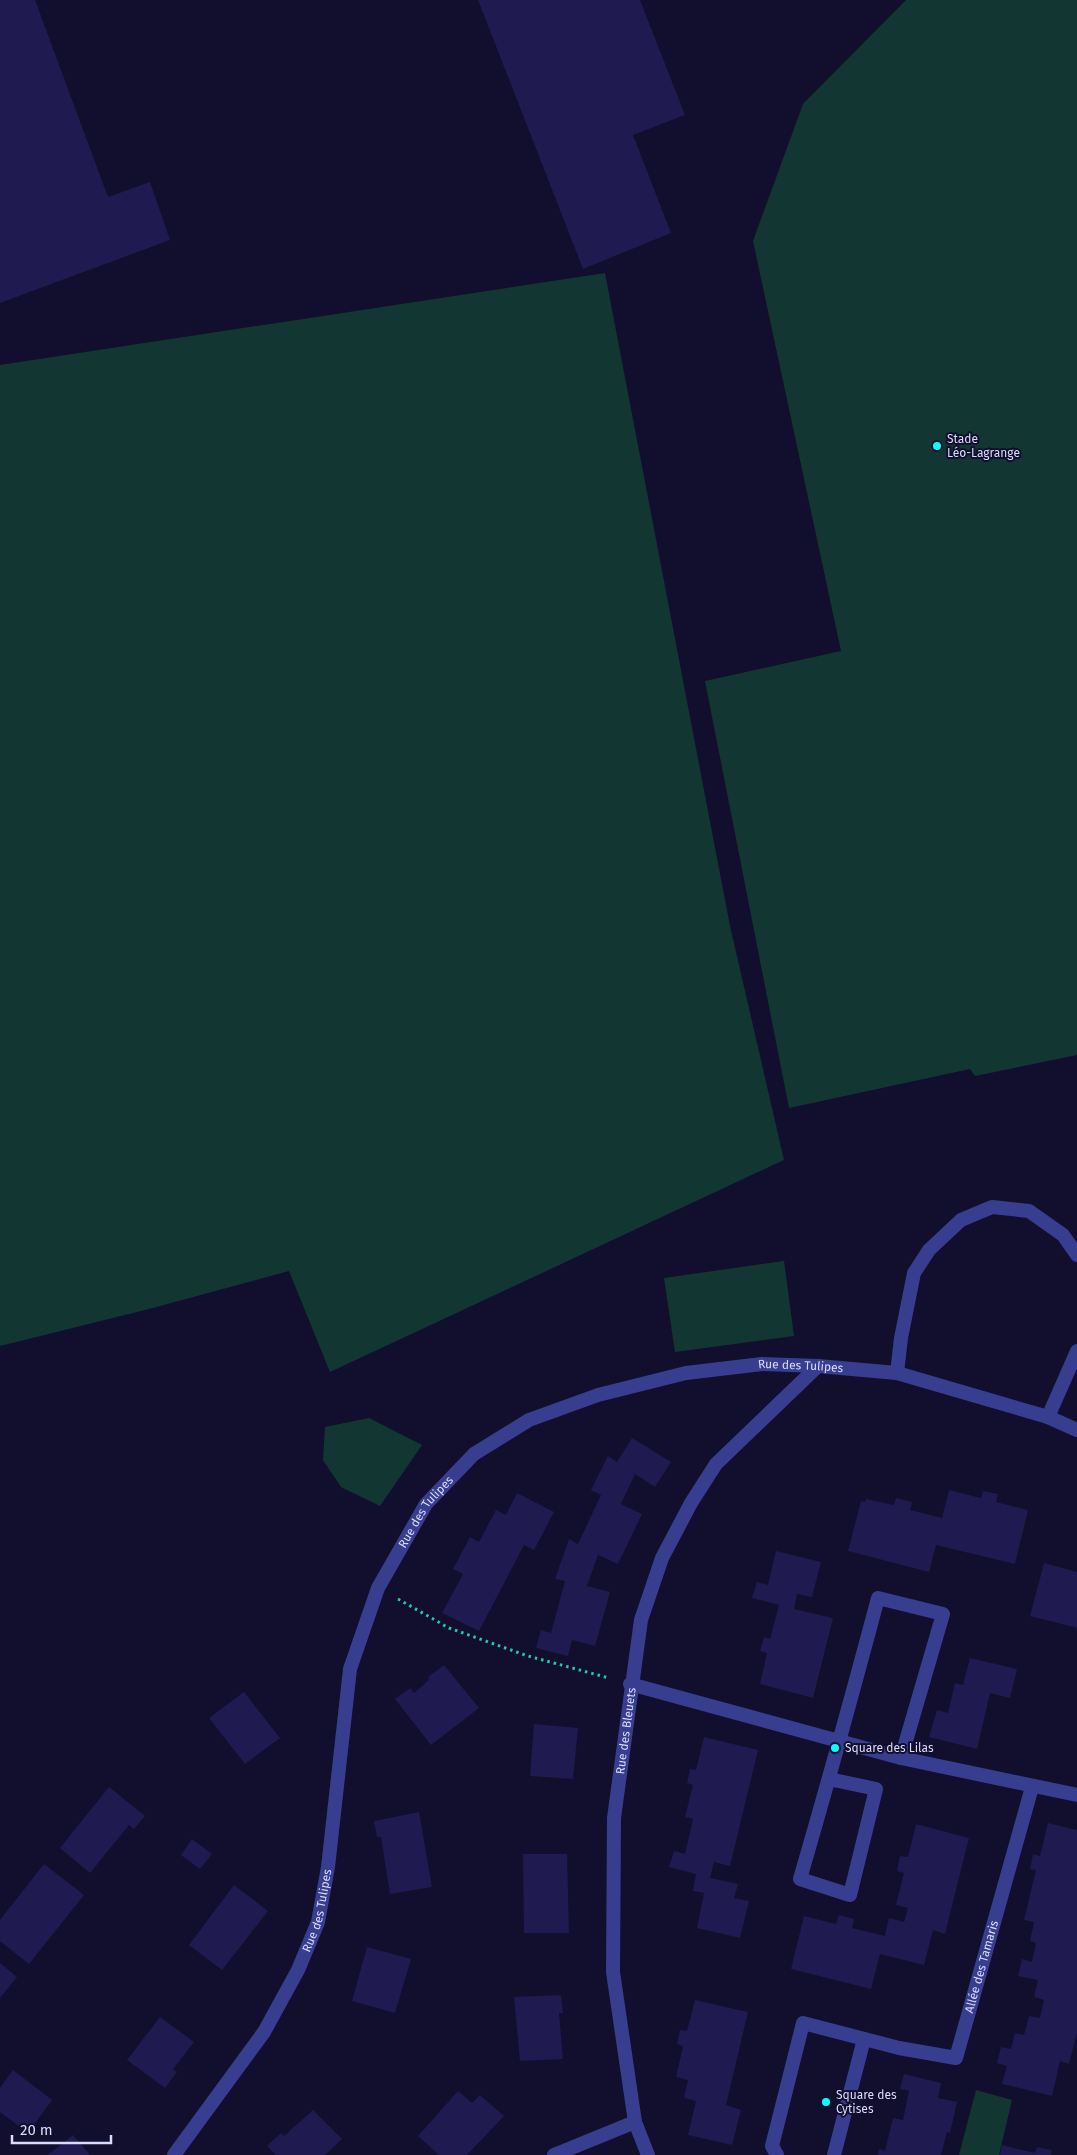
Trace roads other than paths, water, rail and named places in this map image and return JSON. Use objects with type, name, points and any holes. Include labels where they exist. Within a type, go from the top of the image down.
[{"type":"street","points":[[897,1373],[901,1338],[914,1273],[929,1250],[961,1220],[992,1207],[1029,1211],[1063,1235],[1077,1255]]},
{"type":"street","points":[[1048,1417],[1077,1351]]},
{"type":"street","name":"Rue des Tulipes","points":[[174,2155],[264,2032],[298,1970],[318,1922],[328,1867],[350,1669],[378,1588],[426,1504],[474,1454],[529,1420],[598,1394],[686,1373],[762,1364],[818,1366],[897,1373],[1048,1417],[1077,1430]]},
{"type":"street","name":"Rue des Bleuets","points":[[648,2155],[635,2122],[613,1972],[614,1818],[630,1684],[641,1620],[662,1558],[691,1503],[716,1464],[818,1366]]},
{"type":"street","points":[[829,1779],[876,1790],[850,1895],[800,1879],[840,1741],[878,1598],[943,1614],[901,1758]]},
{"type":"street","points":[[630,1684],[901,1758],[1077,1795]]},
{"type":"street","name":"Allée des Tamaris","points":[[777,2155],[772,2146],[803,2023],[898,2048],[956,2058],[1032,1787]]},
{"type":"street","points":[[834,2155],[864,2039]]},
{"type":"street","points":[[554,2155],[635,2122]]},
{"type":"place","name":"Stade Léo-Lagrange","points":[[937,446]]},
{"type":"place","name":"Square des Lilas","points":[[835,1748]]},
{"type":"place","name":"Square des Cytises","points":[[826,2102]]}]
